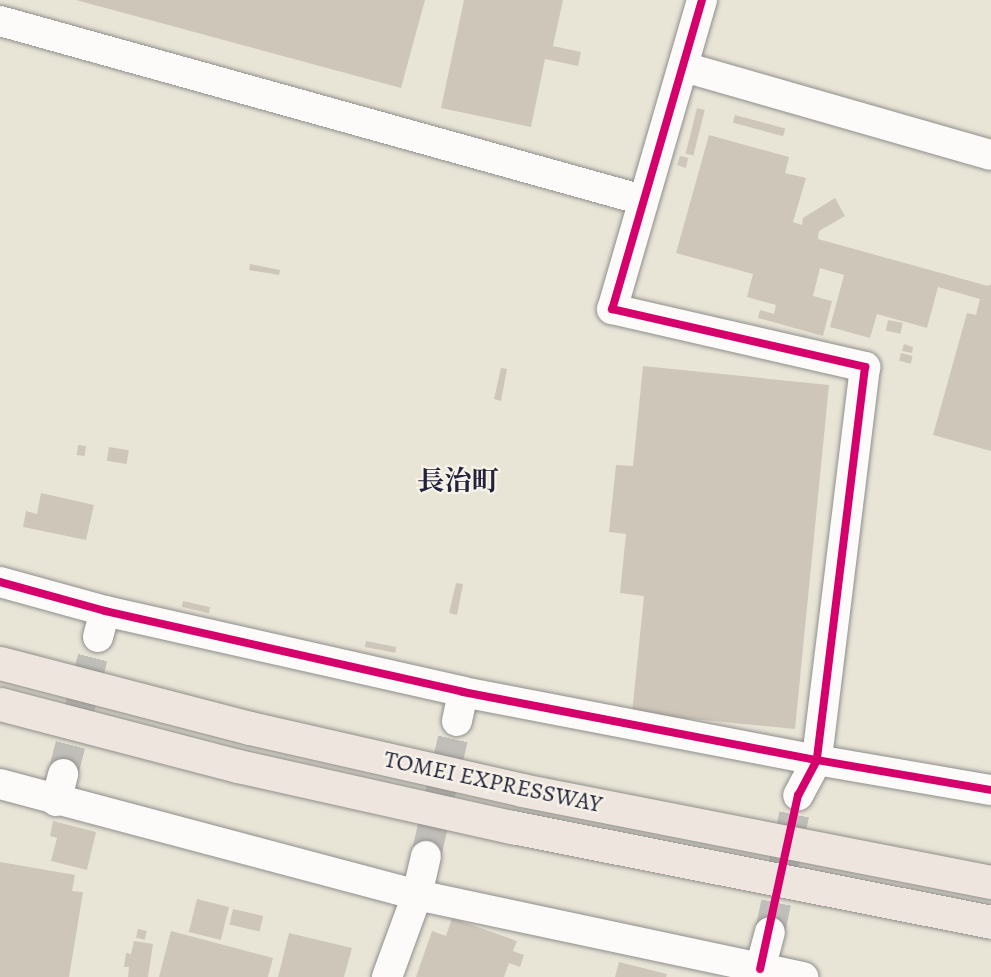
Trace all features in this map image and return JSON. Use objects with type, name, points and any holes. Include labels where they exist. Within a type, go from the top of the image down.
[{"type":"highway","name":"TOMEI EXPRESSWAY","points":[[0,663],[250,728],[522,790],[991,882]]},
{"type":"highway","name":"TOMEI EXPRESSWAY","points":[[0,704],[238,766],[512,827],[991,922]]},
{"type":"street","points":[[702,0],[612,309],[866,366],[817,760],[798,795]]},
{"type":"street","points":[[0,21],[643,200]]},
{"type":"street","points":[[684,67],[991,155]]},
{"type":"street","points":[[0,582],[101,624],[817,760],[991,790]]},
{"type":"street","points":[[457,721],[463,692]]},
{"type":"street","points":[[0,784],[59,788],[417,895],[803,977]]},
{"type":"street","points":[[387,977],[417,895],[426,856]]},
{"type":"street","points":[[760,969],[770,932]]},
{"type":"building","points":[[76,0],[425,0],[401,88]]},
{"type":"building","points":[[464,0],[563,0],[553,46],[581,52],[578,66],[545,59],[531,127],[441,108]]},
{"type":"building","points":[[697,108],[705,110],[693,156],[686,154]]},
{"type":"building","points":[[735,115],[785,128],[783,136],[733,123]]},
{"type":"building","points":[[709,135],[789,157],[785,173],[806,178],[793,222],[802,225],[803,218],[835,198],[845,216],[819,231],[818,239],[988,286],[991,284],[991,451],[933,435],[967,313],[976,315],[980,299],[938,287],[927,328],[877,314],[870,338],[830,327],[844,275],[820,268],[813,296],[832,301],[823,336],[758,318],[760,310],[774,314],[776,305],[747,297],[753,274],[676,253]]},
{"type":"building","points":[[680,156],[688,158],[686,168],[677,165]]},
{"type":"building","points":[[250,264],[280,270],[279,275],[249,270]]},
{"type":"building","points":[[888,320],[903,323],[901,334],[886,331]]},
{"type":"building","points":[[904,344],[913,347],[912,353],[902,351]]},
{"type":"building","points":[[901,353],[913,356],[911,364],[899,361]]},
{"type":"building","points":[[643,366],[829,385],[795,729],[632,713],[644,596],[620,593],[626,534],[609,532],[616,465],[633,466]]},
{"type":"building","points":[[501,368],[507,369],[501,401],[494,399]]},
{"type":"building","points":[[78,445],[86,446],[85,456],[77,455]]},
{"type":"building","points":[[109,447],[129,450],[127,464],[107,461]]},
{"type":"building","points":[[41,493],[94,505],[86,540],[23,527],[26,511],[37,514]]},
{"type":"building","points":[[456,583],[463,584],[457,615],[449,613]]},
{"type":"building","points":[[183,601],[210,607],[209,613],[182,607]]},
{"type":"building","points":[[366,641],[396,647],[395,653],[365,647]]},
{"type":"building","points":[[53,821],[96,832],[87,870],[51,861],[57,838],[50,836]]},
{"type":"building","points":[[0,862],[75,875],[72,891],[83,892],[69,977],[0,977]]},
{"type":"building","points":[[197,899],[229,907],[221,940],[189,932]]},
{"type":"building","points":[[233,909],[263,916],[260,932],[229,925]]},
{"type":"building","points":[[452,918],[517,941],[513,951],[524,955],[520,967],[509,963],[504,977],[416,977],[432,931],[446,936]]},
{"type":"building","points":[[138,929],[147,931],[145,940],[136,938]]},
{"type":"building","points":[[171,931],[273,958],[268,977],[159,977]]},
{"type":"building","points":[[289,933],[352,948],[344,977],[278,977]]},
{"type":"building","points":[[134,941],[153,944],[148,977],[128,977],[129,967],[124,967],[126,953],[131,954]]},
{"type":"building","points":[[619,962],[667,974],[666,977],[615,977]]},
{"type":"tunnel","points":[[63,774],[98,637]]},
{"type":"tunnel","points":[[426,856],[457,721]]},
{"type":"tunnel","points":[[770,932],[798,795]]},
{"type":"cycle path","points":[[702,0],[612,309],[865,367],[817,760],[798,795],[760,969]]},
{"type":"cycle path","points":[[0,582],[105,611],[463,692],[817,760],[991,790]]},
{"type":"district","name":"長治町","points":[[458,482]]}]
